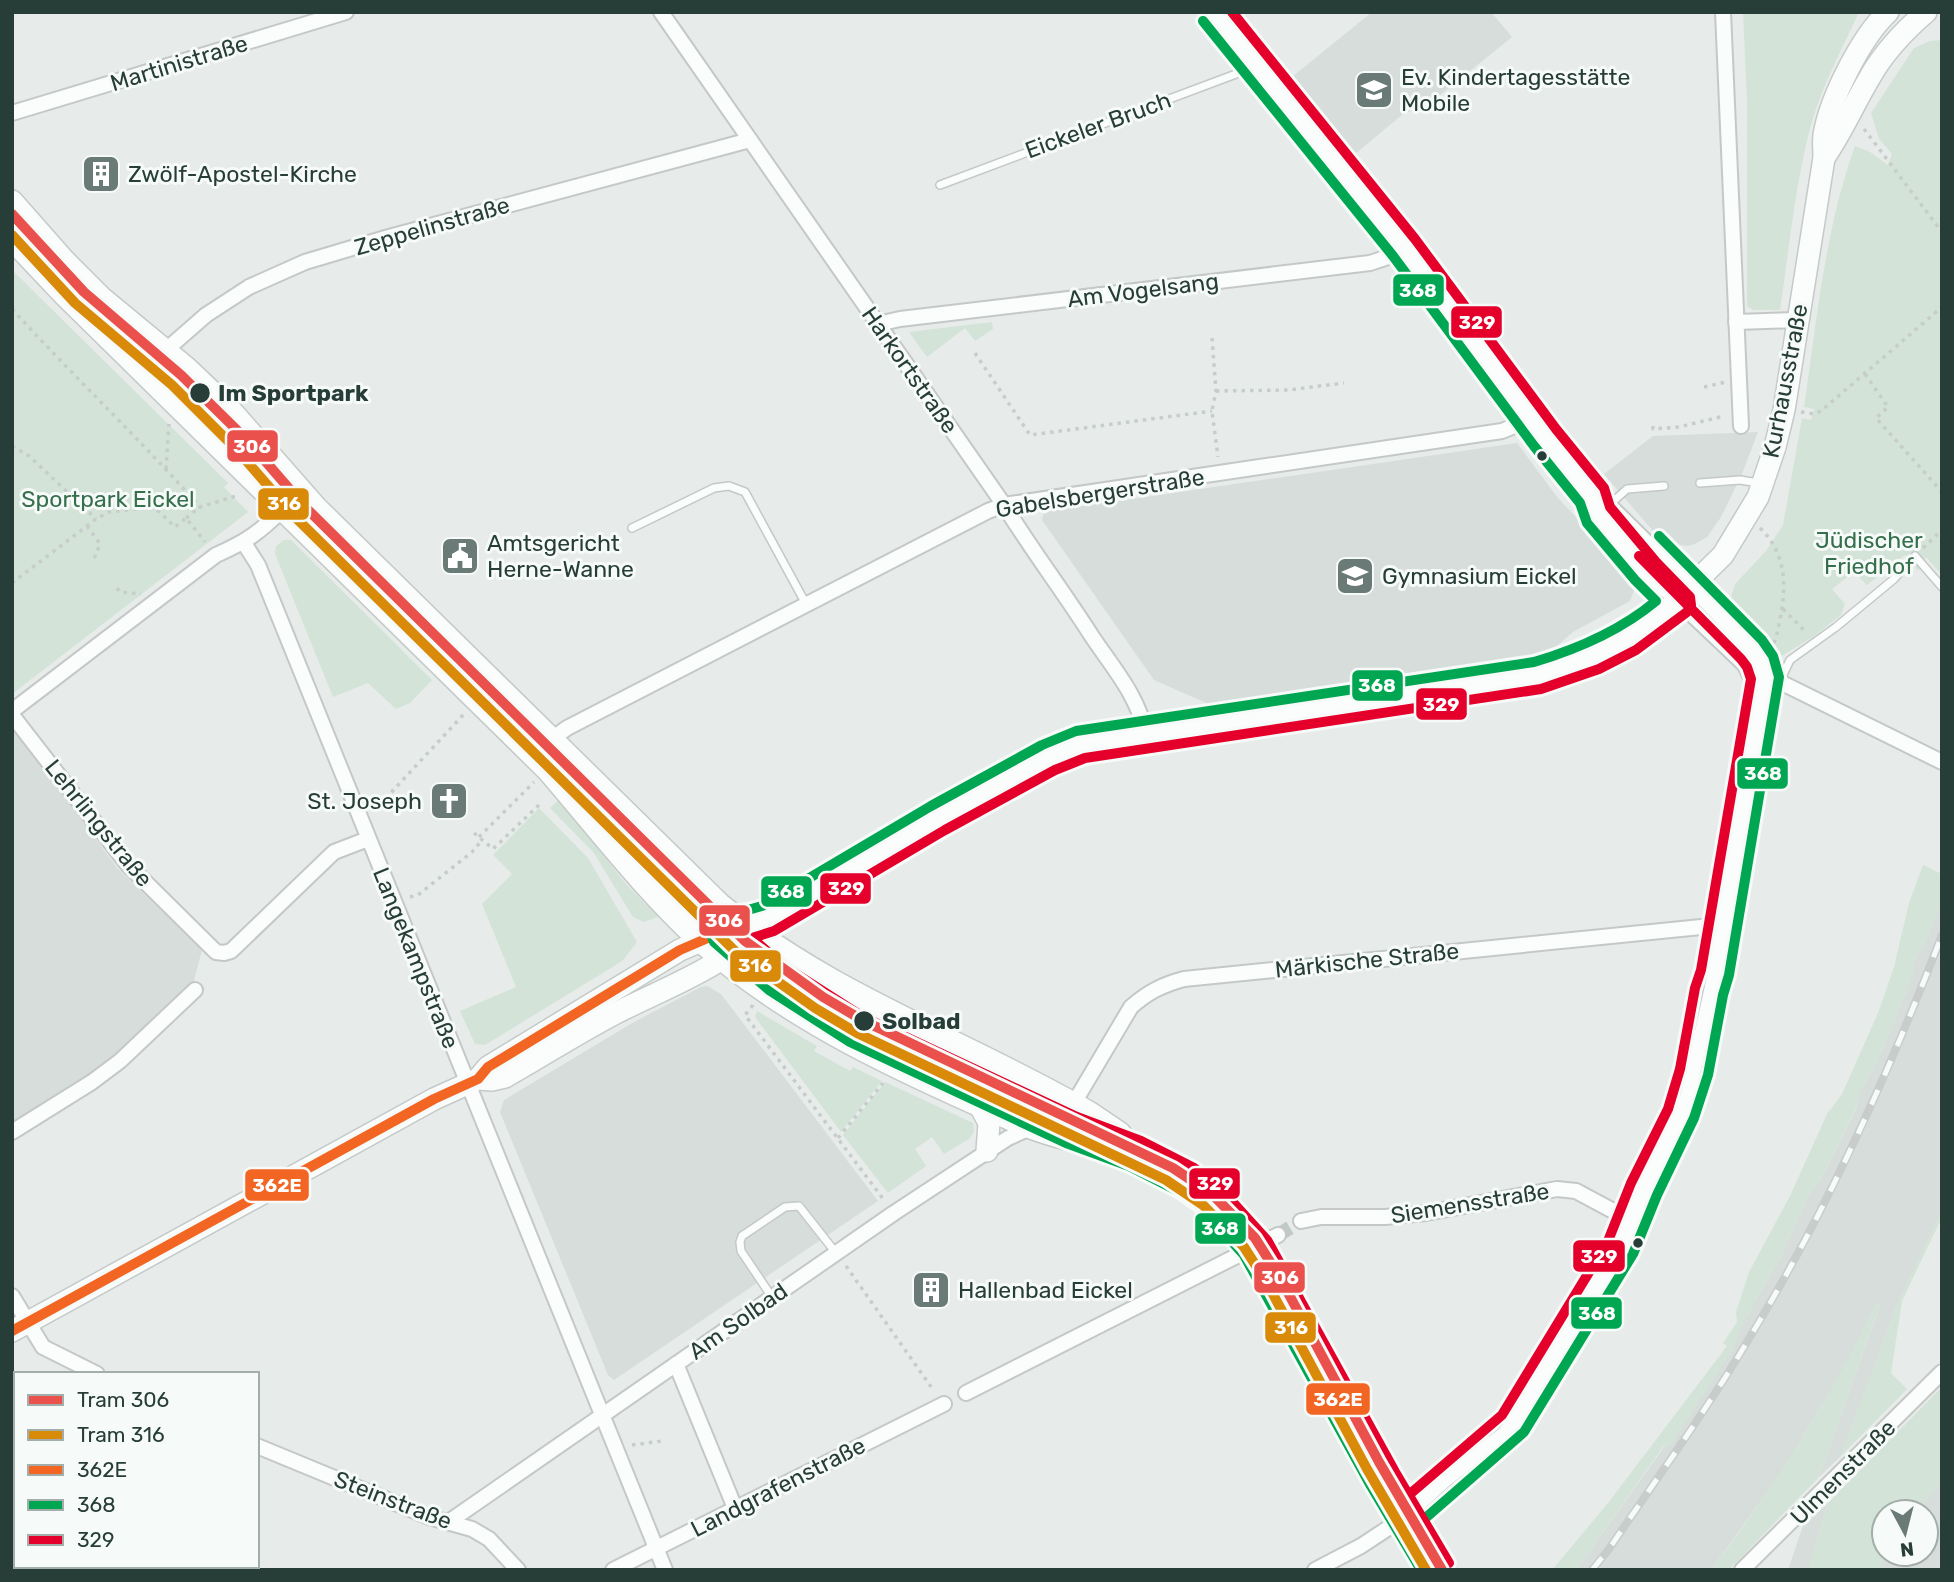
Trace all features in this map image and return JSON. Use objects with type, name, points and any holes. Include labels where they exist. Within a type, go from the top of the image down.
[{"type":"street","name":"Martinistraße","points":[[12,113],[346,12]]},
{"type":"street","name":"Harkortstraße","points":[[662,12],[1129,690],[1142,716],[1146,734]]},
{"type":"street","points":[[1214,12],[1404,247],[1591,496],[1692,587],[1760,661],[1760,697],[1715,973],[1688,1095],[1670,1140],[1644,1189],[1621,1247],[1513,1424],[1405,1517],[1361,1546],[1315,1570]]},
{"type":"street","points":[[1723,12],[1741,420]]},
{"type":"street","name":"Kurhausstraße","points":[[1824,158],[1889,49],[1926,12]]},
{"type":"street","name":"Kurhausstraße","points":[[20,1327],[434,1098],[473,1082],[505,1077],[614,1014],[721,959],[744,932],[880,851],[1049,757],[1080,744],[1537,676],[1578,664],[1608,651],[1640,631],[1677,602],[1723,555],[1748,516],[1763,484],[1784,410],[1824,158],[1824,137],[1839,93],[1868,38],[1886,13]]},
{"type":"street","name":"Zeppelinstraße","points":[[142,371],[206,315],[249,287],[305,262],[388,237],[750,140]]},
{"type":"street","points":[[12,201],[101,297],[229,408],[301,491],[744,932],[868,1000],[1074,1103],[1120,1133],[1135,1153]]},
{"type":"street","points":[[12,240],[64,295],[547,770],[589,821],[699,940],[721,959],[801,1014],[896,1067],[1030,1128],[1107,1149],[1135,1153],[1187,1180],[1210,1197],[1255,1247],[1437,1570]]},
{"type":"street","name":"Am Vogelsang","points":[[878,324],[900,319],[1370,263],[1388,257],[1404,247]]},
{"type":"street","points":[[1736,322],[1797,320]]},
{"type":"street","name":"Gabelsbergerstraße","points":[[552,739],[567,728],[1004,505],[1502,431],[1531,419]]},
{"type":"street","points":[[12,713],[216,555],[258,533],[301,491]]},
{"type":"street","points":[[1604,509],[1646,571],[1759,678],[1780,682],[1942,762]]},
{"type":"street","name":"Langekampstraße","points":[[244,542],[258,565],[394,904],[473,1082],[602,1416],[665,1570]]},
{"type":"street","name":"Lehrlingstraße","points":[[12,713],[128,865],[216,952],[231,951],[334,852],[368,839]]},
{"type":"street","name":"Märkische Straße","points":[[1074,1103],[1132,1007],[1145,994],[1160,985],[1184,979],[1721,925]]},
{"type":"street","name":"Kurhausstraße","points":[[473,1082],[488,1067],[699,940],[744,932]]},
{"type":"street","points":[[12,1132],[92,1083],[120,1061],[195,990]]},
{"type":"street","points":[[980,1106],[989,1123],[987,1152]]},
{"type":"street","name":"Am Solbad","points":[[450,1521],[894,1213],[987,1152],[1030,1128]]},
{"type":"street","name":"Siemensstraße","points":[[1301,1221],[1321,1217],[1385,1217],[1426,1213],[1557,1189],[1576,1191],[1632,1221]]},
{"type":"street","points":[[966,1392],[1278,1235]]},
{"type":"street","points":[[12,1296],[20,1327],[43,1347],[93,1372]]},
{"type":"street","points":[[676,1364],[736,1508]]},
{"type":"street","name":"Ulmenstraße","points":[[1742,1570],[1942,1371]]},
{"type":"street","name":"Landgrafenstraße","points":[[613,1570],[944,1404]]},
{"type":"street","name":"Steinstraße","points":[[259,1447],[429,1517],[450,1521],[489,1539],[518,1570]]},
{"type":"lane","name":"Eickeler Bruch","points":[[940,185],[1236,74],[1255,62]]},
{"type":"lane","points":[[1700,483],[1740,480],[1763,484]]},
{"type":"lane","points":[[632,528],[714,488],[729,486],[745,492],[807,605]]},
{"type":"lane","points":[[1604,509],[1627,489],[1664,486]]},
{"type":"lane","points":[[1780,682],[1790,660],[1894,579],[1915,556],[1942,587]]},
{"type":"lane","points":[[744,932],[823,998],[864,1021],[1070,1119],[1135,1153]]},
{"type":"lane","points":[[773,1298],[741,1251],[742,1236],[785,1207],[799,1206],[836,1253]]},
{"type":"path","points":[[1847,120],[1870,135],[1942,232]]},
{"type":"path","points":[[1784,410],[1814,414],[1821,411],[1942,307]]},
{"type":"path","points":[[12,309],[67,370],[200,507]]},
{"type":"path","points":[[1212,338],[1216,391],[1212,411],[1221,473]]},
{"type":"path","points":[[975,353],[1030,435],[1212,411]]},
{"type":"path","points":[[1865,374],[1888,407],[1876,418],[1942,492]]},
{"type":"path","points":[[1216,391],[1288,390],[1344,383]]},
{"type":"path","points":[[1653,426],[1653,429],[1741,420]]},
{"type":"path","points":[[166,469],[169,422]]},
{"type":"path","points":[[12,446],[29,456],[96,519]]},
{"type":"path","points":[[12,583],[109,512],[154,507],[175,527],[200,507],[245,494]]},
{"type":"path","points":[[1748,516],[1767,535],[1784,569],[1782,608],[1772,648],[1760,661]]},
{"type":"path","points":[[186,518],[216,555]]},
{"type":"path","points":[[87,526],[100,544],[94,558]]},
{"type":"path","points":[[1915,556],[1942,530]]},
{"type":"path","points":[[117,588],[120,592],[141,594]]},
{"type":"path","points":[[1782,608],[1816,641]]},
{"type":"path","points":[[362,823],[468,710]]},
{"type":"path","points":[[394,904],[418,895],[472,852],[540,776]]},
{"type":"path","points":[[474,833],[493,849],[541,803]]},
{"type":"path","points":[[755,1004],[745,1015],[894,1213]]},
{"type":"path","points":[[838,1138],[896,1067]]},
{"type":"path","points":[[836,1253],[944,1404]]},
{"type":"path","points":[[617,1451],[637,1442],[662,1441]]},
{"type":"shaded area","name":"Ev. Kindertagesstätte Mobile","points":[[1372,12],[1491,12],[1512,37],[1429,104],[1403,114],[1355,154],[1292,77]]},
{"type":"shaded area","points":[[1758,432],[1721,517],[1707,537],[1695,544],[1672,544],[1653,531],[1604,474],[1653,436]]},
{"type":"shaded area","name":"Gymnasium Eickel","points":[[1517,443],[1558,498],[1625,569],[1635,588],[1630,601],[1573,632],[1543,658],[1211,705],[1154,680],[1042,520],[1043,515],[1049,511]]},
{"type":"shaded area","points":[[12,731],[18,734],[118,869],[202,950],[192,988],[136,1039],[91,1075],[12,1122]]},
{"type":"shaded area","points":[[1942,900],[1942,1210],[1895,1310],[1841,1456],[1819,1477],[1880,1305],[1877,1303],[1847,1363],[1781,1473],[1711,1570],[1576,1570],[1664,1447],[1671,1444],[1731,1351],[1741,1326],[1780,1258],[1810,1193],[1819,1182],[1856,1109],[1859,1093],[1890,1032],[1909,984],[1916,957],[1924,945]]},
{"type":"shaded area","points":[[707,986],[721,994],[878,1201],[614,1380],[608,1375],[500,1112],[504,1100],[634,1022]]},
{"type":"shaded area","points":[[1942,1482],[1942,1570],[1876,1570],[1940,1568],[1940,1498],[1927,1498]]},
{"type":"shaded area","points":[[1828,1503],[1808,1570],[1788,1570],[1803,1526]]},
{"type":"green space","points":[[1743,12],[1859,12],[1811,125],[1797,194],[1780,310],[1753,310],[1747,306],[1747,102]]},
{"type":"green space","name":"Jüdischer Friedhof","points":[[1942,40],[1942,575],[1926,557],[1918,571],[1905,555],[1867,585],[1854,572],[1832,589],[1845,604],[1841,615],[1782,656],[1734,609],[1730,600],[1735,584],[1766,551],[1783,525],[1802,418],[1811,420],[1814,409],[1804,407],[1818,308],[1836,209],[1855,146],[1870,152],[1888,165],[1892,154],[1879,139],[1871,113],[1914,48],[1930,41]]},
{"type":"green space","name":"Sportpark Eickel","points":[[12,270],[228,483],[224,487],[248,512],[12,694]]},
{"type":"green space","points":[[992,322],[993,329],[975,341],[965,328],[927,357],[909,332]]},
{"type":"green space","points":[[284,540],[291,540],[432,680],[410,703],[396,709],[368,683],[333,697],[275,554],[276,546]]},
{"type":"green space","points":[[560,799],[625,883],[658,917],[644,922],[633,917],[594,853],[550,808]]},
{"type":"green space","points":[[539,808],[588,858],[637,942],[623,960],[611,968],[485,1045],[475,1044],[460,1011],[516,987],[482,904],[512,874],[493,855]]},
{"type":"green space","points":[[1923,865],[1942,874],[1942,900],[1924,945],[1916,957],[1909,984],[1890,1032],[1859,1093],[1856,1108],[1819,1182],[1810,1193],[1780,1258],[1741,1326],[1731,1351],[1671,1444],[1663,1447],[1576,1570],[1552,1570],[1608,1503],[1727,1346],[1723,1343],[1737,1322],[1736,1312],[1749,1272],[1790,1196],[1827,1114],[1842,1094],[1878,1013],[1894,967],[1909,903]]},
{"type":"green space","points":[[757,1011],[817,1046],[814,1051],[850,1071],[853,1067],[882,1081],[841,1132],[755,1017]]},
{"type":"green space","points":[[885,1082],[973,1123],[974,1132],[969,1139],[944,1154],[932,1137],[915,1149],[926,1166],[888,1193],[843,1135]]},
{"type":"green space","points":[[1942,1210],[1942,1217],[1902,1301],[1891,1373],[1907,1389],[1841,1456],[1895,1310]]},
{"type":"green space","points":[[1877,1303],[1880,1304],[1819,1477],[1729,1570],[1711,1570],[1800,1441]]},
{"type":"green space","points":[[1942,1387],[1942,1482],[1927,1498],[1870,1498],[1870,1568],[1877,1568],[1876,1570],[1808,1570],[1828,1503]]},
{"type":"green space","points":[[12,1490],[14,1554],[12,1553]]},
{"type":"green space","points":[[168,1568],[171,1570],[76,1570]]},
{"type":"tunnel","points":[[1278,1235],[1301,1221]]},
{"type":"railway","points":[[1592,1570],[1699,1418],[1778,1289],[1855,1140],[1942,935]]},
{"type":"tram line","name":"306","points":[[12,214],[84,292],[181,375],[247,440],[306,508],[745,941],[823,997],[864,1021],[1173,1168],[1212,1194],[1255,1238],[1279,1276],[1379,1462],[1442,1570]]},
{"type":"tram line","name":"316","points":[[12,235],[75,303],[172,385],[237,450],[296,518],[736,952],[815,1008],[857,1033],[1166,1180],[1203,1205],[1244,1247],[1267,1283],[1367,1469],[1426,1570]]},
{"type":"transit line","name":"329","points":[[1232,12],[1415,239],[1556,429],[1604,488],[1610,507],[1656,562],[1690,597],[1691,605],[1687,612],[1636,650],[1599,669],[1541,689],[1085,758],[1055,770],[945,830],[774,931],[752,938],[785,967],[863,1017],[1077,1117],[1141,1141],[1194,1168],[1219,1187],[1267,1240],[1395,1472],[1449,1563]]},
{"type":"transit line","name":"368","points":[[1203,21],[1393,256],[1534,446],[1580,503],[1587,523],[1656,601],[1598,638],[1534,662],[1076,731],[1042,745],[931,806],[762,906],[716,919],[709,929],[714,942],[769,990],[850,1042],[1066,1143],[1129,1166],[1180,1192],[1201,1207],[1244,1255],[1371,1486],[1421,1570]]},
{"type":"transit line","name":"368","points":[[1414,1528],[1524,1432],[1633,1254],[1657,1195],[1694,1118],[1708,1075],[1729,975],[1779,677],[1773,656],[1762,640],[1659,536]]},
{"type":"transit line","name":"329","points":[[1396,1506],[1502,1415],[1608,1241],[1631,1183],[1668,1109],[1680,1069],[1695,988],[1701,970],[1751,679],[1741,659],[1639,556]]},
{"type":"transit line","name":"362E","points":[[12,1331],[434,1099],[478,1079],[488,1067],[680,950],[731,928],[814,989],[858,1015],[1152,1160],[1209,1196],[1249,1238],[1265,1262],[1359,1436],[1437,1570]]},
{"type":"place","name":"Ev. Kindertagesstätte Mobile","points":[[1374,90]]},
{"type":"place","name":"Zwölf-Apostel-Kirche","points":[[101,174]]},
{"type":"place","name":"Im Sportpark","points":[[200,393]]},
{"type":"place","name":"Amtsgericht Herne-Wanne","points":[[460,556]]},
{"type":"place","name":"Gymnasium Eickel","points":[[1355,576]]},
{"type":"place","name":"St. Joseph","points":[[449,801]]},
{"type":"place","name":"Solbad","points":[[864,1021]]},
{"type":"place","name":"Hallenbad Eickel","points":[[931,1290]]}]
